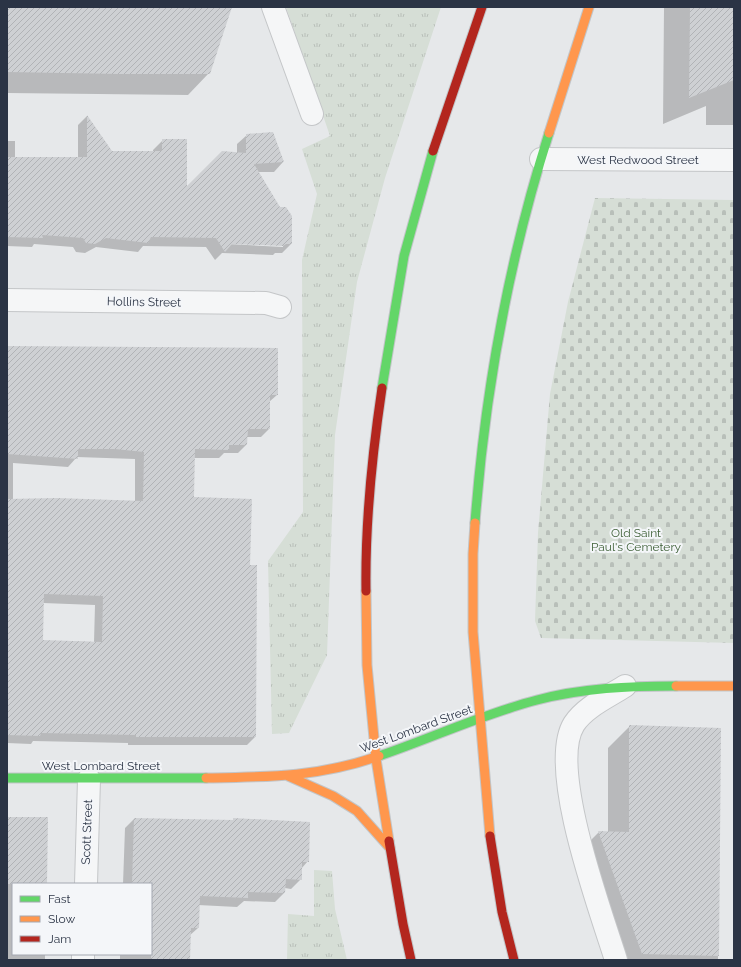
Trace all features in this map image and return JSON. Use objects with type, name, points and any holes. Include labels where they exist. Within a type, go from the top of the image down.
[{"type":"main road","points":[[411,960],[390,848],[376,759],[367,665],[365,550],[374,442],[390,335],[404,256],[433,150],[482,7]]},
{"type":"main road","points":[[514,960],[502,912],[488,825],[473,632],[473,554],[480,456],[495,358],[509,282],[541,159],[589,7]]},
{"type":"main road","name":"West Lombard Street","points":[[7,778],[89,779],[288,776],[316,773],[376,759],[479,720],[539,700],[584,691],[625,686],[734,686]]},
{"type":"main road","points":[[288,776],[333,796],[357,811],[390,848]]},
{"type":"street","points":[[273,7],[312,114]]},
{"type":"street","name":"West Redwood Street","points":[[541,159],[734,160]]},
{"type":"street","name":"Hollins Street","points":[[7,300],[266,303],[280,307]]},
{"type":"street","points":[[616,960],[577,836],[567,752],[570,733],[577,720],[595,705],[625,686]]},
{"type":"street","name":"Scott Street","points":[[86,883],[89,779]]},
{"type":"green space","points":[[286,7],[441,7],[385,178],[357,282],[335,435],[327,655],[289,733],[272,734],[268,561],[303,512],[302,260],[317,194],[302,149],[330,136]]},
{"type":"green space","name":"Old Saint Paul's Cemetery","points":[[595,198],[734,200],[734,643],[541,638],[535,621],[538,533],[550,394],[568,302]]},
{"type":"green space","points":[[314,870],[332,871],[335,909],[347,960],[287,960],[288,914],[314,916]]},
{"type":"building","points":[[7,7],[232,7],[210,74],[120,74],[7,72]]},
{"type":"building","points":[[690,7],[734,7],[734,80],[689,98]]},
{"type":"building","points":[[87,115],[112,151],[162,151],[162,139],[187,139],[187,186],[222,151],[246,153],[246,134],[273,132],[284,162],[254,164],[280,207],[286,207],[292,216],[292,244],[286,244],[283,246],[232,244],[225,252],[216,238],[151,237],[148,243],[106,238],[95,244],[86,243],[83,238],[42,235],[43,238],[7,237],[7,157],[87,157]]},
{"type":"building","points":[[7,346],[278,348],[278,395],[270,395],[270,429],[248,429],[247,445],[229,445],[229,450],[195,449],[194,497],[252,499],[250,565],[257,565],[256,737],[136,737],[136,735],[41,733],[40,736],[7,735],[7,499],[57,498],[143,501],[144,452],[115,449],[78,449],[78,459],[7,454]],"holes":[[[44,594],[103,596],[102,642],[43,640]]]},
{"type":"building","points":[[629,725],[721,728],[719,956],[642,954],[598,831],[629,832]]},
{"type":"building","points":[[7,817],[48,817],[47,883],[7,884]]},
{"type":"building","points":[[134,818],[233,820],[233,818],[310,822],[309,862],[302,862],[302,880],[286,879],[285,893],[248,892],[248,898],[200,896],[199,928],[191,928],[190,960],[151,960],[152,883],[132,883]]},
{"type":"traffic: fast","points":[[475,523],[485,424],[501,326],[522,229],[549,133]]},
{"type":"traffic: fast","points":[[382,388],[404,256],[433,151]]},
{"type":"traffic: fast","points":[[379,756],[477,719],[537,700],[606,688],[676,686]]},
{"type":"traffic: fast","points":[[7,778],[206,778]]},
{"type":"traffic: slow","points":[[549,133],[589,7]]},
{"type":"traffic: slow","points":[[475,523],[473,554],[473,632],[490,836]]},
{"type":"traffic: slow","points":[[366,591],[367,665],[376,759],[389,841]]},
{"type":"traffic: slow","points":[[676,686],[734,686]]},
{"type":"traffic: slow","points":[[206,778],[273,776],[315,772],[357,763],[379,756]]},
{"type":"traffic: slow","points":[[288,776],[333,796],[357,811],[390,848]]},
{"type":"traffic: jam","points":[[433,151],[482,7]]},
{"type":"traffic: jam","points":[[366,591],[370,489],[382,388]]},
{"type":"traffic: jam","points":[[490,836],[502,912],[514,960]]},
{"type":"traffic: jam","points":[[389,841],[403,924],[411,960]]}]
